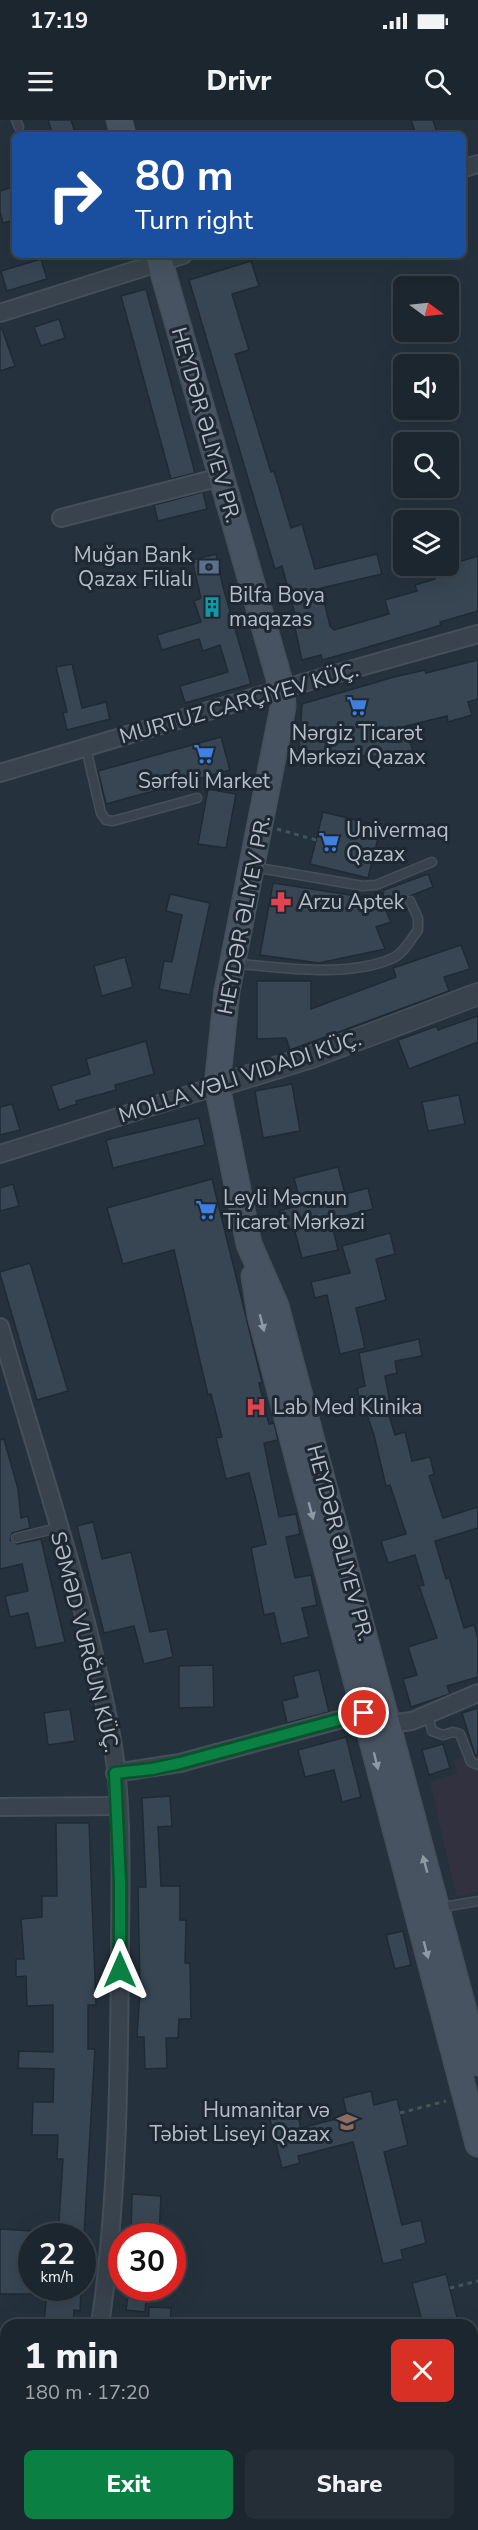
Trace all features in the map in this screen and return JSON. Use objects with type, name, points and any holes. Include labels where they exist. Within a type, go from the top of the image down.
[{"type":"main road","name":"HEYDƏR ƏLIYEV PR.","points":[[159,259],[282,689],[281,726],[227,991],[217,1086],[249,1244],[260,1315],[373,1723]]},
{"type":"main road","points":[[373,1723],[437,1908],[478,2063]]},
{"type":"main road","points":[[373,1723],[478,2144]]},
{"type":"street","points":[[0,313],[159,259]]},
{"type":"street","points":[[62,518],[221,477]]},
{"type":"street","points":[[0,773],[282,689],[478,634]]},
{"type":"street","name":"MOLLA VƏLI VIDADI KÜÇ.","points":[[0,1154],[291,1064],[478,994]]},
{"type":"street","name":"SƏMƏD VURĞUN KÜÇ.","points":[[0,1327],[103,1694],[115,1773],[118,1806],[119,2058],[112,2212],[101,2319]]},
{"type":"street","points":[[115,1773],[152,1769],[373,1723],[412,1721],[478,1693]]},
{"type":"street","points":[[0,1807],[118,1806]]},
{"type":"lane","points":[[86,747],[101,813],[106,819],[113,821],[197,798]]},
{"type":"lane","points":[[252,867],[363,886],[376,885],[432,862]]},
{"type":"lane","points":[[233,962],[279,968],[341,968],[356,967],[394,957],[418,930],[418,918],[410,901]]},
{"type":"lane","points":[[16,1538],[58,1528]]},
{"type":"lane","points":[[428,1715],[432,1731],[437,1734],[460,1734],[471,1761],[478,1765]]},
{"type":"lane","points":[[437,1908],[478,1901]]},
{"type":"path","points":[[261,825],[316,840]]},
{"type":"path","points":[[400,2113],[465,2095]]},
{"type":"path","points":[[450,2288],[478,2282]]},
{"type":"shaded area","points":[[478,1753],[478,1892],[456,1896],[430,1782],[457,1773],[453,1760]]},
{"type":"building","points":[[48,120],[71,120],[75,132],[52,132]]},
{"type":"building","points":[[411,120],[433,120],[437,132],[415,132]]},
{"type":"building","points":[[12,187],[12,221],[3,223],[0,212],[0,191]]},
{"type":"building","points":[[41,259],[47,279],[7,291],[1,271]]},
{"type":"building","points":[[251,261],[259,286],[232,294],[249,350],[235,354],[271,472],[274,471],[291,528],[302,524],[315,569],[377,554],[382,574],[321,588],[330,626],[334,630],[389,614],[385,600],[417,591],[415,585],[435,579],[434,576],[459,576],[459,562],[478,556],[478,611],[440,622],[441,625],[351,652],[322,660],[321,655],[302,660],[292,615],[295,614],[282,566],[275,569],[189,280]]},
{"type":"building","points":[[146,289],[195,473],[171,479],[121,296]]},
{"type":"building","points":[[59,319],[65,338],[41,346],[34,327]]},
{"type":"building","points":[[0,329],[2,329],[15,366],[0,371]]},
{"type":"building","points":[[203,492],[207,509],[158,521],[154,505]]},
{"type":"building","points":[[216,554],[223,587],[251,684],[185,703],[180,686],[228,672],[220,645],[203,651],[199,639],[162,650],[157,635],[201,622],[194,601],[201,598],[192,560]]},
{"type":"building","points":[[478,660],[478,699],[468,702],[472,715],[448,722],[447,716],[406,726],[415,760],[299,750],[302,704],[394,677],[425,670],[426,673]]},
{"type":"building","points":[[72,664],[82,708],[106,702],[110,719],[67,730],[63,713],[67,712],[56,667]]},
{"type":"building","points":[[221,737],[230,770],[106,804],[98,771]]},
{"type":"building","points":[[208,789],[236,794],[226,848],[198,844]]},
{"type":"building","points":[[323,812],[381,826],[368,878],[310,864]]},
{"type":"building","points":[[428,874],[433,887],[384,906],[391,922],[376,927],[385,949],[319,963],[260,955],[273,883],[382,900],[384,890]]},
{"type":"building","points":[[170,894],[210,903],[190,995],[159,989],[164,961],[172,962],[182,915],[166,911]]},
{"type":"building","points":[[461,945],[470,969],[444,977],[449,991],[290,1050],[286,1038],[257,1039],[257,981],[311,981],[311,1009],[396,977],[393,968]]},
{"type":"building","points":[[125,957],[133,987],[102,996],[94,966]]},
{"type":"building","points":[[478,1016],[478,1042],[409,1069],[398,1040],[437,1026],[438,1030]]},
{"type":"building","points":[[146,1041],[154,1074],[115,1085],[116,1090],[76,1101],[77,1104],[59,1110],[51,1086],[90,1074],[86,1059]]},
{"type":"building","points":[[292,1084],[300,1131],[263,1138],[255,1091]]},
{"type":"building","points":[[459,1095],[465,1124],[428,1131],[422,1102]]},
{"type":"building","points":[[12,1104],[20,1130],[0,1135],[0,1107]]},
{"type":"building","points":[[199,1118],[205,1145],[113,1168],[106,1140]]},
{"type":"building","points":[[338,1167],[345,1194],[368,1188],[373,1209],[331,1219],[338,1250],[302,1258],[294,1228],[284,1231],[279,1211],[301,1205],[294,1178]]},
{"type":"building","points":[[212,1179],[262,1382],[259,1383],[269,1424],[274,1423],[278,1440],[264,1443],[279,1517],[296,1514],[300,1534],[286,1537],[295,1578],[311,1575],[317,1605],[302,1608],[309,1637],[281,1644],[274,1613],[264,1615],[251,1548],[266,1544],[249,1473],[226,1479],[216,1438],[222,1437],[211,1394],[208,1395],[174,1250],[123,1264],[107,1208]]},
{"type":"building","points":[[13,1184],[19,1206],[0,1211],[0,1188]]},
{"type":"building","points":[[390,1233],[395,1254],[376,1259],[386,1300],[356,1308],[365,1348],[340,1354],[327,1295],[315,1298],[311,1282],[350,1273],[342,1246]]},
{"type":"building","points":[[30,1263],[68,1391],[37,1400],[0,1274],[0,1272]]},
{"type":"building","points":[[419,1339],[422,1356],[395,1361],[397,1373],[385,1376],[391,1407],[387,1408],[395,1435],[405,1432],[412,1461],[430,1457],[434,1474],[429,1476],[443,1518],[478,1507],[478,1528],[435,1541],[446,1579],[449,1577],[464,1628],[474,1625],[478,1638],[478,1677],[447,1686],[450,1694],[411,1707],[403,1679],[417,1675],[408,1647],[437,1638],[419,1586],[424,1585],[415,1555],[388,1563],[381,1541],[406,1534],[390,1485],[386,1486],[374,1435],[366,1412],[362,1413],[357,1388],[365,1386],[359,1353]]},
{"type":"building","points":[[4,1439],[18,1489],[21,1518],[28,1516],[30,1528],[12,1533],[10,1540],[17,1544],[41,1539],[65,1642],[36,1648],[28,1613],[10,1617],[5,1596],[28,1591],[22,1564],[0,1569],[0,1440]]},
{"type":"building","points":[[93,1522],[102,1559],[131,1552],[150,1632],[167,1629],[173,1657],[144,1664],[134,1626],[104,1633],[77,1526]]},
{"type":"building","points":[[213,1665],[214,1707],[179,1708],[179,1666]]},
{"type":"building","points":[[319,1670],[329,1712],[287,1723],[282,1701],[298,1697],[293,1676]]},
{"type":"building","points":[[478,1708],[478,1755],[475,1755],[462,1713]]},
{"type":"building","points":[[70,1709],[75,1741],[48,1745],[44,1713]]},
{"type":"building","points":[[346,1737],[361,1797],[342,1802],[334,1770],[305,1777],[298,1750]]},
{"type":"building","points":[[443,1744],[450,1768],[429,1775],[422,1750]]},
{"type":"building","points":[[170,1796],[172,1826],[158,1827],[161,1886],[180,1886],[180,1920],[186,1920],[185,1963],[190,1963],[191,2019],[179,2019],[178,2038],[166,2038],[167,2068],[145,2069],[144,2037],[137,2037],[140,1991],[138,1887],[146,1887],[142,1798]]},
{"type":"building","points":[[56,1823],[89,1823],[96,2005],[88,2005],[88,2049],[95,2049],[85,2223],[59,2223],[63,2159],[57,2159],[58,2135],[32,2135],[33,2102],[53,2102],[54,2069],[18,2068],[19,2051],[53,2052],[53,2005],[27,2006],[26,1976],[16,1977],[16,1959],[24,1959],[21,1919],[42,1917],[42,1896],[57,1896]]},
{"type":"building","points":[[403,1931],[411,1965],[395,1969],[386,1935]]},
{"type":"building","points":[[371,2091],[374,2105],[397,2099],[408,2145],[384,2152],[402,2225],[421,2220],[426,2243],[401,2250],[403,2259],[383,2264],[353,2142],[298,2156],[300,2163],[282,2168],[270,2119],[297,2112],[301,2128],[347,2116],[343,2098]]},
{"type":"building","points":[[132,2194],[161,2196],[160,2223],[131,2223]]},
{"type":"building","points":[[0,2229],[18,2230],[18,2294],[0,2294]]},
{"type":"building","points":[[446,2274],[457,2319],[421,2319],[412,2283]]},
{"type":"building","points":[[46,2301],[80,2301],[80,2311],[74,2310],[73,2319],[44,2319]]},
{"type":"building","points":[[127,2301],[146,2301],[145,2312],[126,2310]]},
{"type":"building","points":[[149,2307],[171,2308],[170,2319],[148,2319]]},
{"type":"place","name":"Muğan Bank Qazax Filialı","points":[[209,567]]},
{"type":"place","name":"Bilfa Boya maqazas","points":[[212,607]]},
{"type":"place","name":"Nərgiz Ticarət Mərkəzi Qazax","points":[[357,706]]},
{"type":"place","name":"Sərfəli Market","points":[[204,754]]},
{"type":"place","name":"Univermaq Qazax","points":[[329,842]]},
{"type":"place","name":"Arzu Aptek","points":[[281,902]]},
{"type":"place","name":"Leyli Məcnun Ticarət Mərkəzi","points":[[206,1210]]},
{"type":"place","name":"Lab Med Klinika","points":[[256,1407]]},
{"type":"place","name":"Humanitar və Təbiət Liseyi Qazax","points":[[347,2122]]},
{"type":"route","points":[[120,1970],[120,1882],[115,1773],[180,1763],[364,1713]]}]
